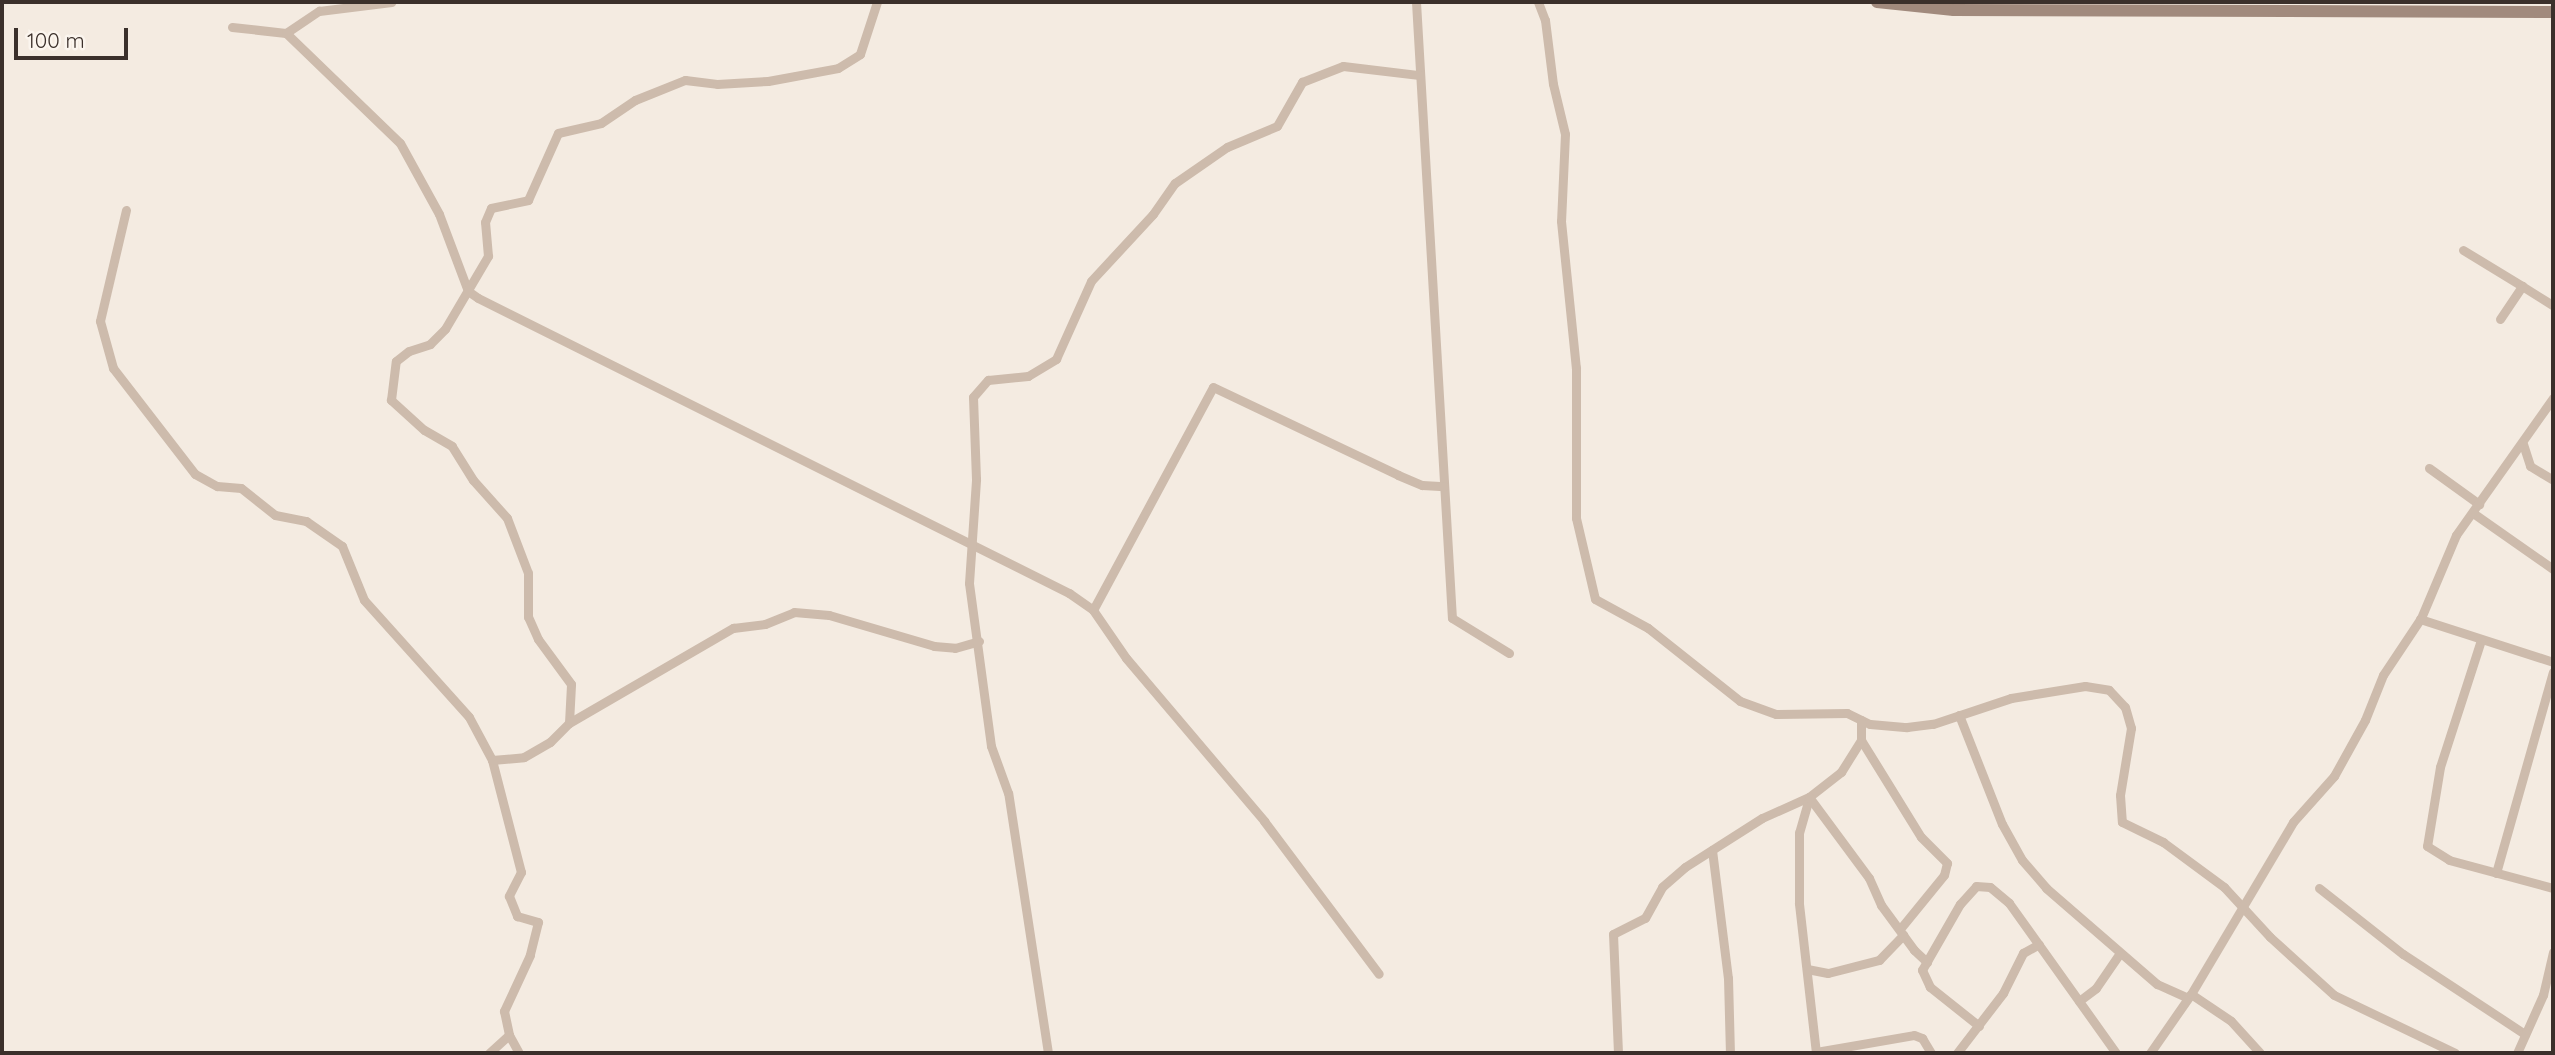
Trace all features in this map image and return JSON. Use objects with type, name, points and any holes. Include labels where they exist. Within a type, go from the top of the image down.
[{"type":"main road","points":[[1877,2],[1935,5],[2511,7],[2553,12]]},
{"type":"street","points":[[286,33],[319,10],[391,2]]},
{"type":"street","points":[[569,723],[570,684],[538,639],[528,617],[528,573],[507,518],[473,480],[452,446],[424,430],[391,400],[396,361],[409,351],[430,344],[488,256],[485,222],[491,208],[528,200],[558,133],[601,123],[635,100],[685,80],[717,84],[768,81],[838,68],[860,54],[877,2]]},
{"type":"street","points":[[1416,2],[1452,618],[1509,653]]},
{"type":"street","points":[[1538,2],[1545,20],[1553,84],[1565,134],[1561,221],[1576,368],[1576,518],[1591,593],[1648,628],[1740,701],[1762,711],[1847,713],[1865,724],[1933,724],[2011,698],[2085,686],[2109,690],[2125,707],[2131,728],[2120,795],[2122,822],[2163,842],[2224,887],[2334,995],[2455,1053]]},
{"type":"street","points":[[232,27],[286,33],[400,143],[439,214],[468,290],[971,547],[1069,593],[1093,610],[1126,658],[1264,821],[1379,974]]},
{"type":"street","points":[[1048,1053],[1008,793],[991,746],[979,640],[969,583],[975,479],[973,397],[979,386],[988,380],[1028,376],[1056,359],[1091,281],[1153,214],[1175,183],[1227,147],[1277,126],[1291,108],[1302,82],[1343,66],[1419,75]]},
{"type":"street","points":[[126,210],[100,321],[113,368],[195,474],[217,486],[241,488],[275,515],[306,521],[342,546],[364,600],[470,717],[492,760],[521,872],[509,895],[517,915],[538,922],[530,955],[507,998],[509,1035],[519,1053]]},
{"type":"street","points":[[2463,250],[2553,305]]},
{"type":"street","points":[[2500,319],[2522,286]]},
{"type":"street","points":[[1093,610],[1213,387],[1398,475],[1422,485],[1444,486]]},
{"type":"street","points":[[2150,1053],[2298,815],[2334,776],[2365,720],[2384,675],[2420,619],[2452,545],[2553,398]]},
{"type":"street","points":[[2523,444],[2530,466],[2553,480]]},
{"type":"street","points":[[2429,468],[2479,504]]},
{"type":"street","points":[[2473,513],[2553,569]]},
{"type":"street","points":[[492,760],[524,757],[550,742],[569,723],[733,628],[765,624],[794,612],[829,615],[934,646],[955,648],[979,640]]},
{"type":"street","points":[[2420,619],[2553,662]]},
{"type":"street","points":[[2481,640],[2440,767],[2426,840],[2431,850],[2449,860],[2553,888]]},
{"type":"street","points":[[2496,873],[2553,672]]},
{"type":"street","points":[[1959,715],[2002,824],[2022,860],[2120,953],[2168,991],[2188,995],[2231,1021],[2260,1053]]},
{"type":"street","points":[[1618,1053],[1612,936],[1645,918],[1672,877],[1762,818],[1809,797],[1849,765],[1865,724]]},
{"type":"street","points":[[1813,977],[1879,960],[1944,875],[1947,863],[1921,837],[1861,740]]},
{"type":"street","points":[[1809,797],[1869,878],[1901,932],[1927,962]]},
{"type":"street","points":[[1809,797],[1799,833],[1799,904],[1807,969],[1813,977],[1816,1053],[1914,1035],[1923,1038],[1931,1053]]},
{"type":"street","points":[[1712,850],[1728,978],[1730,1053]]},
{"type":"street","points":[[1979,1026],[1930,987],[1922,971],[1959,904],[1976,886],[1990,887],[2008,903],[2116,1053]]},
{"type":"street","points":[[2319,888],[2403,954],[2525,1034]]},
{"type":"street","points":[[1957,1053],[2004,993],[2023,953],[2039,944]]},
{"type":"street","points":[[2517,1053],[2549,993],[2553,952]]},
{"type":"street","points":[[2079,1001],[2096,988],[2120,953]]},
{"type":"street","points":[[489,1053],[509,1035]]}]
